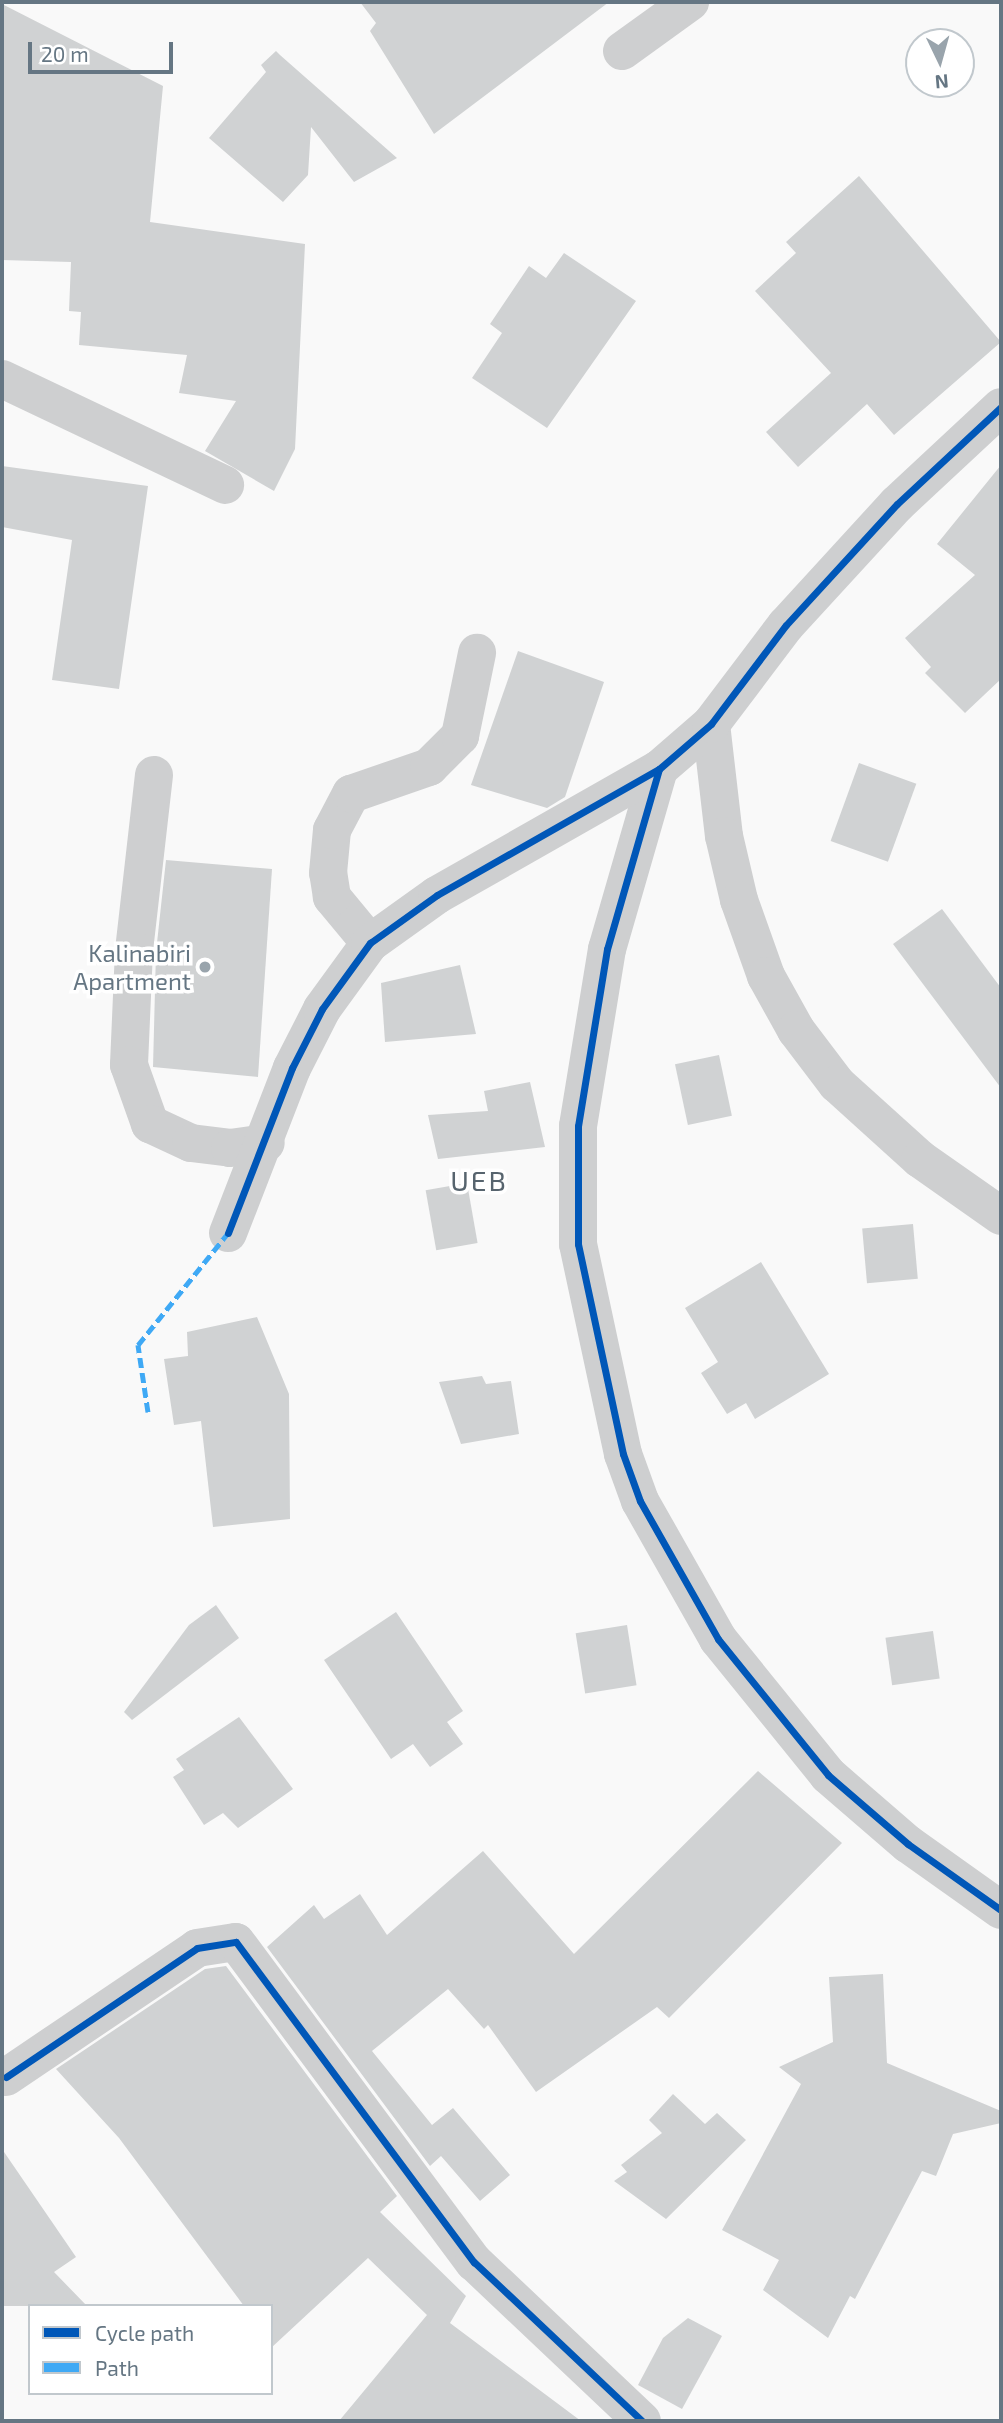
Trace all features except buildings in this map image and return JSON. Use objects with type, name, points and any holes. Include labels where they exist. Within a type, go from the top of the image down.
[{"type":"street","points":[[622,51],[690,2]]},
{"type":"street","points":[[2,379],[225,485]]},
{"type":"street","points":[[228,1233],[266,1143],[292,1068],[322,1009],[370,943],[437,895],[659,769],[711,724],[786,625],[897,504],[1001,407]]},
{"type":"street","points":[[370,943],[332,897],[328,873],[332,831],[351,794],[429,767],[460,736],[477,653]]},
{"type":"street","points":[[711,724],[724,836],[739,900],[766,976],[796,1030],[846,1093],[920,1159],[1001,1216]]},
{"type":"street","points":[[659,769],[607,948],[578,1126],[578,1244],[623,1454],[640,1501],[718,1639],[820,1765],[908,1844],[1001,1910]]},
{"type":"street","points":[[155,775],[134,950],[129,1065],[150,1124],[191,1143],[230,1148],[266,1143]]},
{"type":"street","points":[[6,2077],[197,1948],[236,1942],[474,2262],[642,2421]]},
{"type":"marked path","points":[[148,1412],[138,1345],[228,1233]]},
{"type":"cycle path","points":[[228,1233],[292,1068],[322,1009],[370,943],[437,895],[659,769],[711,724],[786,625],[897,504],[1001,407]]},
{"type":"cycle path","points":[[659,769],[607,949],[578,1126],[578,1244],[623,1454],[640,1501],[718,1639],[828,1775],[908,1844],[1001,1910]]},
{"type":"cycle path","points":[[6,2077],[197,1948],[236,1942],[474,2262],[642,2421]]},
{"type":"place","name":"Kalinabiri Apartment","points":[[205,967]]},
{"type":"district","name":"UEB","points":[[479,1180]]}]
